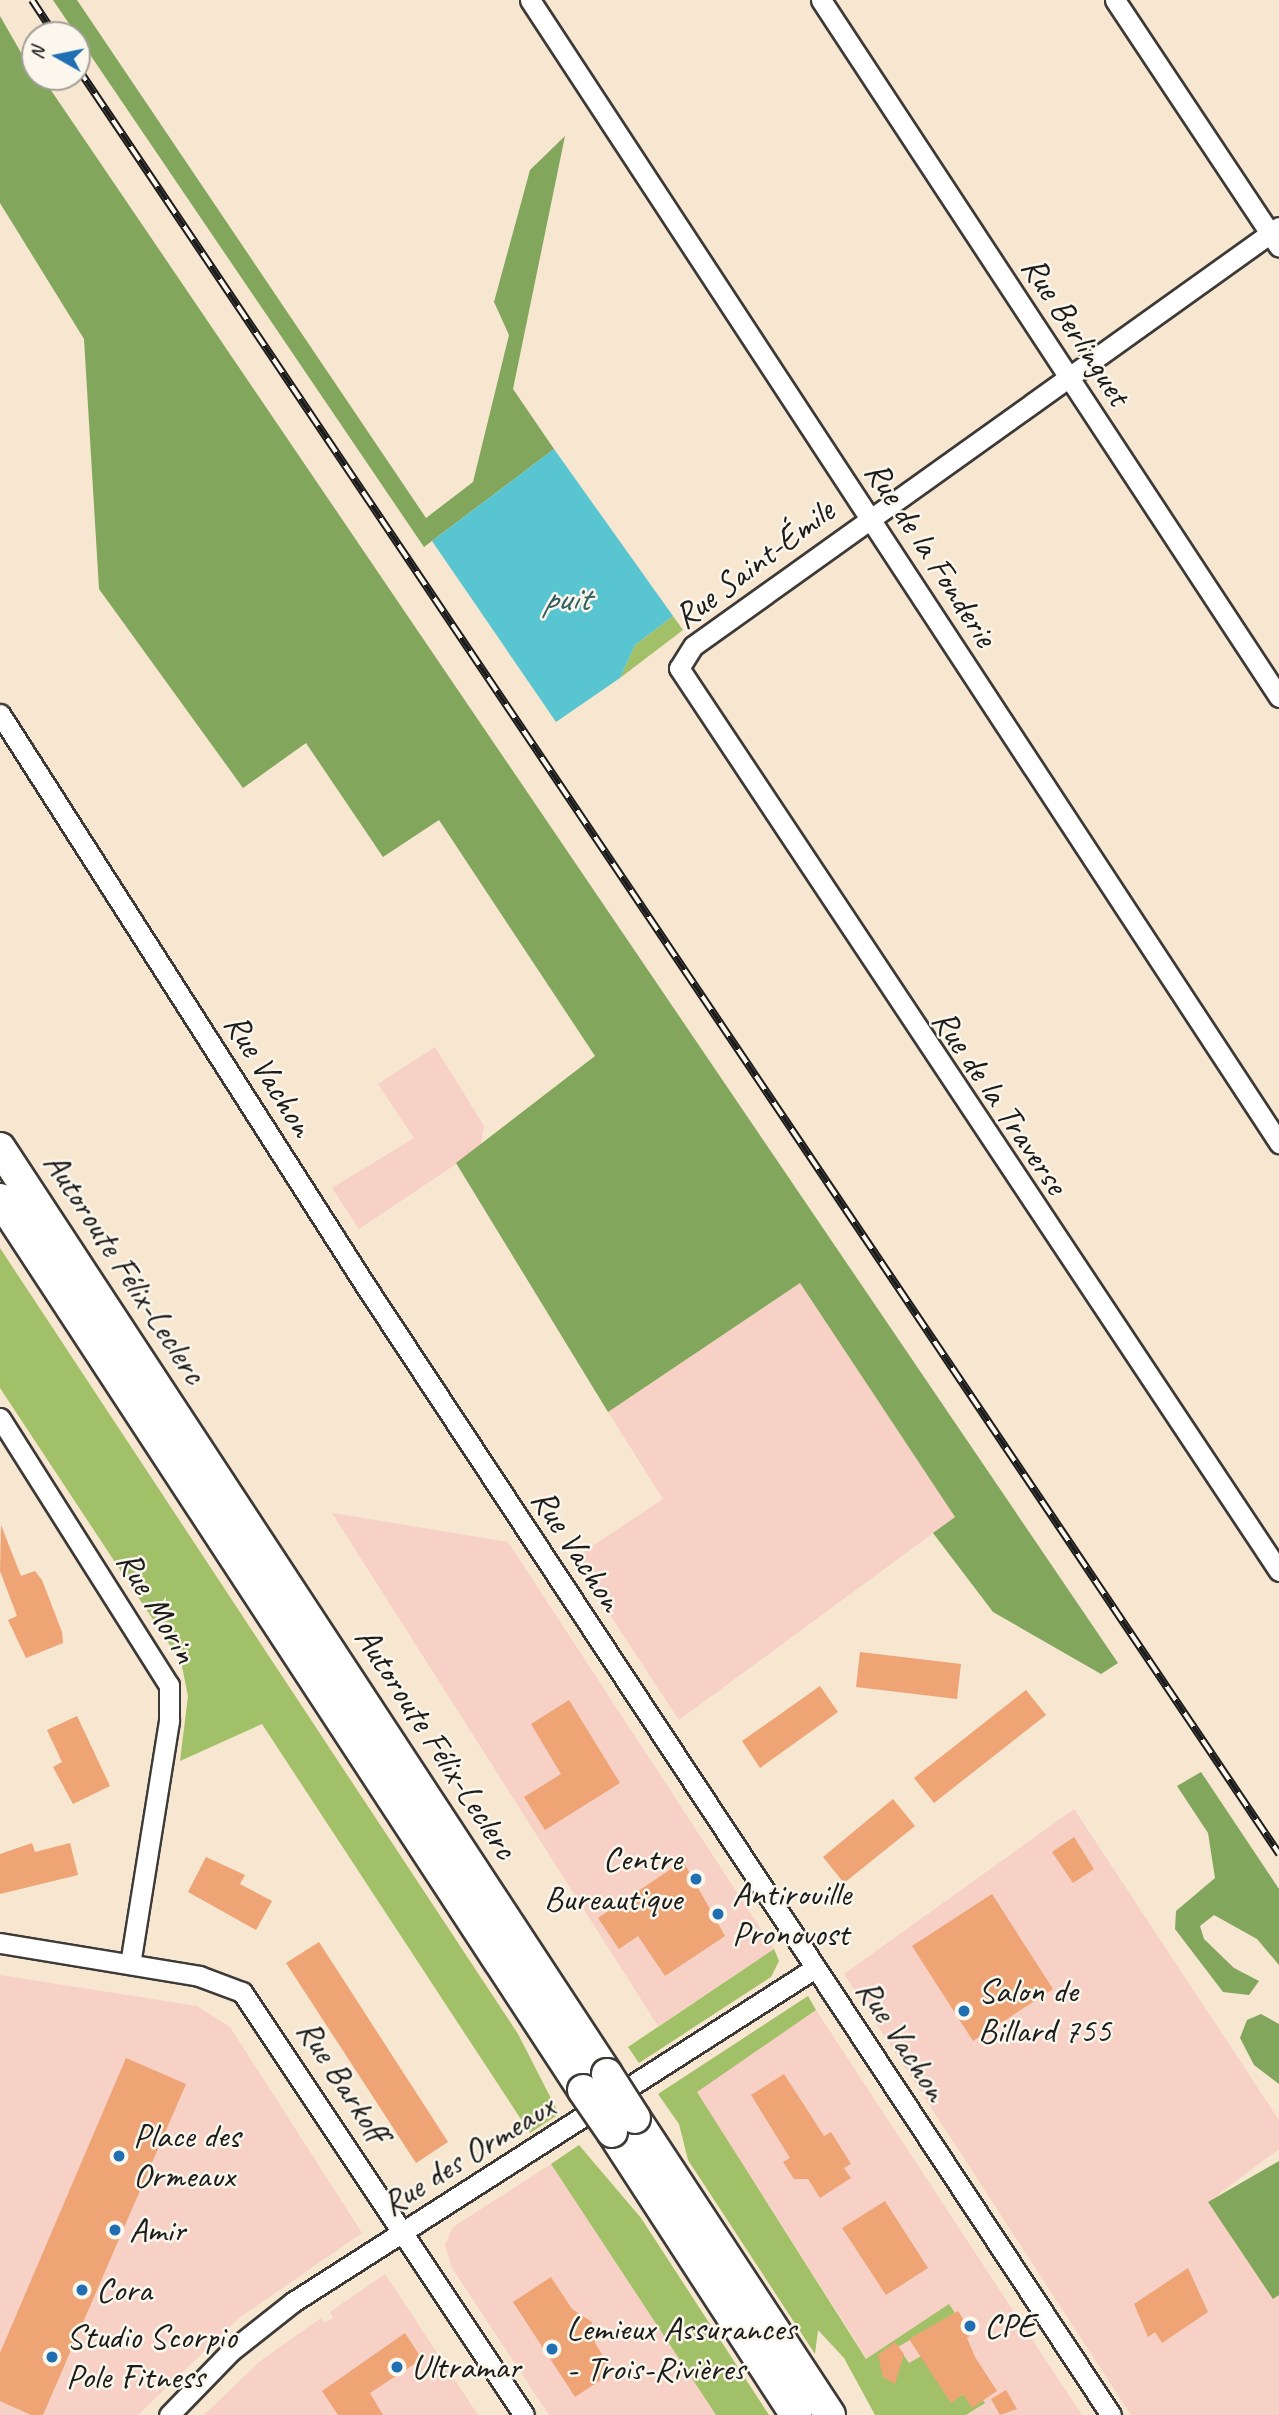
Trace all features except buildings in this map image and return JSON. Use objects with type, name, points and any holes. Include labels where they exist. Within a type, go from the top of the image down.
[{"type":"highway","name":"Autoroute Félix-Leclerc","points":[[0,1148],[595,2082]]},
{"type":"highway","name":"Autoroute Félix-Leclerc","points":[[0,1199],[624,2125],[830,2415]]},
{"type":"highway","name":"Autoroute Félix-Leclerc","points":[[624,2125],[796,2415]]},
{"type":"street","name":"Rue de la Fonderie","points":[[530,0],[1279,1143]]},
{"type":"street","name":"Rue Berlinguet","points":[[821,0],[1279,696]]},
{"type":"street","points":[[1115,0],[1276,236]]},
{"type":"street","name":"Rue Saint-Émile","points":[[679,663],[693,646],[1067,376],[1276,236]]},
{"type":"street","name":"Rue de la Traverse","points":[[679,663],[684,685],[1279,1571]]},
{"type":"street","name":"Rue Vachon","points":[[0,713],[815,1968],[1111,2415]]},
{"type":"street","name":"Rue Morin","points":[[2,1424],[167,1678],[169,1721],[130,1964]]},
{"type":"street","name":"Rue Barkoff","points":[[0,1943],[223,1982],[246,1996],[524,2415]]},
{"type":"street","name":"Rue des Ormeaux","points":[[169,2415],[263,2325],[815,1968]]},
{"type":"shaded area","points":[[435,1047],[484,1126],[480,1148],[359,1229],[332,1188],[414,1138],[378,1084]]},
{"type":"shaded area","points":[[800,1283],[955,1517],[679,1720],[573,1559],[663,1499],[608,1412]]},
{"type":"shaded area","points":[[332,1513],[508,1542],[774,1949],[658,2026]]},
{"type":"shaded area","points":[[1074,1809],[1279,2120],[1279,2149],[1208,2202],[1274,2299],[1279,2295],[1279,2415],[1131,2415],[844,1974]]},
{"type":"shaded area","points":[[0,1975],[197,2006],[230,2027],[362,2233],[239,2318],[138,2415],[0,2415]]},
{"type":"shaded area","points":[[816,2010],[1082,2415],[903,2415],[696,2091]]},
{"type":"shaded area","points":[[551,2164],[716,2415],[549,2415],[452,2268],[445,2245],[453,2227]]},
{"type":"shaded area","points":[[385,2274],[478,2415],[204,2415],[259,2362],[321,2318],[324,2323],[333,2318],[330,2312]]},
{"type":"green space","points":[[53,0],[77,0],[426,518],[473,482],[509,335],[494,302],[530,170],[565,136],[513,389],[554,449],[424,547],[91,56],[91,21],[67,21]]},
{"type":"green space","points":[[0,16],[21,53],[21,91],[51,91],[1118,1663],[1101,1674],[993,1612],[933,1533],[955,1517],[800,1283],[608,1412],[456,1163],[595,1056],[439,820],[383,857],[306,743],[243,788],[99,589],[84,339],[0,203]]},
{"type":"green space","points":[[673,616],[683,630],[620,678],[635,645]]},
{"type":"green space","points":[[0,1248],[518,2034],[559,2114],[530,2133],[262,1724],[180,1761],[188,1696],[181,1662],[0,1388]]},
{"type":"green space","points":[[1201,1772],[1279,1889],[1279,1965],[1257,1939],[1214,1915],[1200,1926],[1204,1939],[1234,1968],[1259,1981],[1249,1995],[1223,1992],[1175,1929],[1176,1911],[1215,1878],[1208,1833],[1177,1786]]},
{"type":"green space","points":[[774,1949],[779,1961],[771,1977],[639,2063],[628,2047]]},
{"type":"green space","points":[[808,1996],[816,2010],[697,2092],[866,2359],[949,2304],[955,2313],[898,2347],[909,2363],[921,2356],[951,2402],[974,2387],[985,2403],[966,2415],[875,2415],[844,2358],[818,2330],[815,2354],[688,2160],[679,2124],[658,2094]]},
{"type":"green space","points":[[1261,2014],[1279,2024],[1279,2084],[1254,2065],[1240,2038],[1247,2020]]},
{"type":"green space","points":[[579,2145],[641,2218],[769,2415],[716,2415],[551,2164]]},
{"type":"green space","points":[[1279,2161],[1279,2295],[1273,2299],[1208,2202]]},
{"type":"water","name":"puit","points":[[554,449],[673,616],[635,645],[620,678],[556,722],[432,541]]},
{"type":"railway","points":[[32,0],[46,21]]},
{"type":"railway","points":[[91,88],[1279,1854]]},
{"type":"place","name":"Centre Bureautique","points":[[696,1879]]},
{"type":"place","name":"Antirouille Pronovost","points":[[718,1914]]},
{"type":"place","name":"Salon de Billard 755","points":[[964,2011]]},
{"type":"place","name":"Place des Ormeaux","points":[[119,2156]]},
{"type":"place","name":"Amir","points":[[115,2230]]},
{"type":"place","name":"Cora","points":[[82,2290]]},
{"type":"place","name":"CPE","points":[[970,2326]]},
{"type":"place","name":"Lemieux Assurances - Trois-Rivières","points":[[552,2349]]},
{"type":"place","name":"Studio Scorpio Pole Fitness","points":[[52,2357]]},
{"type":"place","name":"Ultramar","points":[[397,2367]]}]
